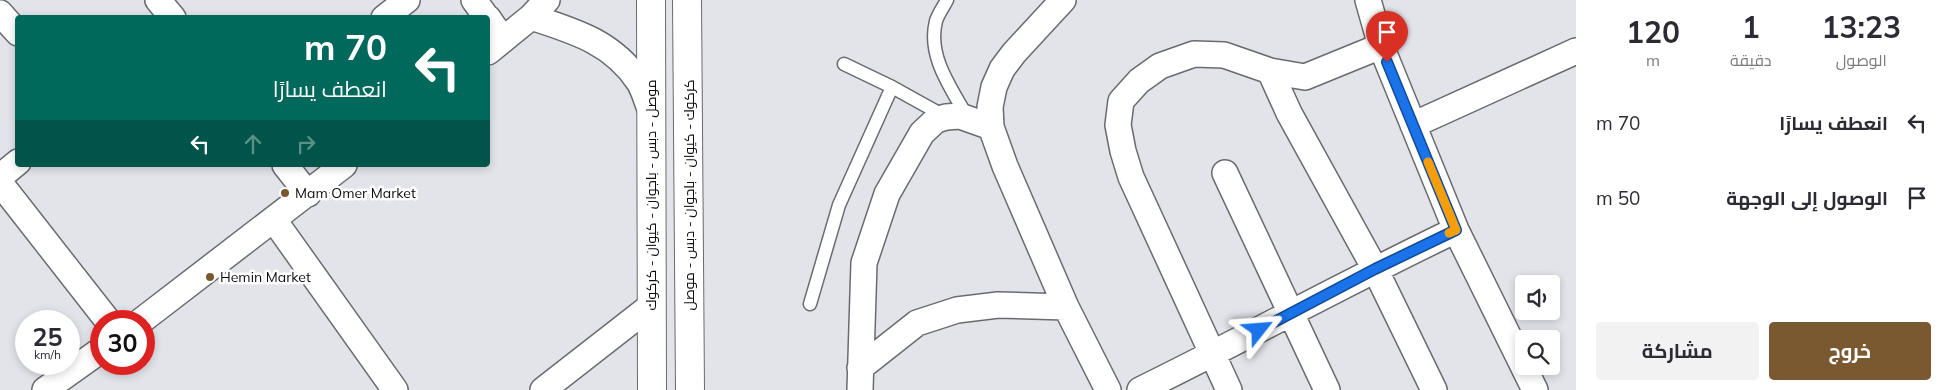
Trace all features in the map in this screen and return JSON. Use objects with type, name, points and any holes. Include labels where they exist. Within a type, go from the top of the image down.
[{"type":"main road","name":"موصل - دبس - باجوان - كيوان - كركوك","points":[[651,0],[652,390]]},
{"type":"main road","name":"كركوك - كيوان - باجوان - دبس - موصل","points":[[687,0],[690,390]]},
{"type":"street","points":[[158,0],[170,15]]},
{"type":"street","points":[[388,15],[407,0]]},
{"type":"street","points":[[474,0],[485,15]]},
{"type":"street","points":[[1063,0],[1002,69],[994,88],[990,107],[991,127],[1005,166],[1066,307],[1107,390]]},
{"type":"street","points":[[1368,0],[1381,46],[1456,230],[1535,390]]},
{"type":"street","points":[[490,28],[495,46],[539,9],[566,28],[590,38],[611,50],[629,68],[640,84],[651,113]]},
{"type":"street","points":[[0,13],[15,30]]},
{"type":"street","points":[[1229,390],[1131,178],[1118,126],[1120,101],[1139,81],[1160,66],[1194,54],[1224,55],[1270,71],[1305,77],[1381,46]]},
{"type":"street","points":[[1413,125],[1576,51]]},
{"type":"street","points":[[1270,71],[1288,113],[1375,269],[1434,390]]},
{"type":"street","points":[[860,379],[864,263],[887,194],[922,133],[928,126],[957,117],[991,127]]},
{"type":"street","points":[[0,177],[15,164]]},
{"type":"street","points":[[288,167],[308,194]]},
{"type":"street","points":[[155,310],[342,167]]},
{"type":"street","points":[[1225,173],[1328,390]]},
{"type":"street","points":[[0,183],[99,310]]},
{"type":"street","points":[[274,220],[395,390]]},
{"type":"street","points":[[1140,390],[1212,355],[1375,269],[1456,230]]},
{"type":"street","points":[[543,390],[652,305]]},
{"type":"street","points":[[860,379],[917,323],[957,310],[998,305],[1066,307]]},
{"type":"street","points":[[45,390],[90,358]]},
{"type":"lane","points":[[947,0],[936,20],[935,52],[957,117]]},
{"type":"lane","points":[[844,64],[957,117]]},
{"type":"lane","points":[[810,304],[839,205],[892,87]]},
{"type":"slow traffic","points":[[1428,162],[1456,230],[1449,233]]},
{"type":"place","name":"Mam Omer Market","points":[[285,193]]},
{"type":"place","name":"Hemin Market","points":[[210,277]]},
{"type":"route","points":[[1259,330],[1375,269],[1456,230],[1387,62]]}]
